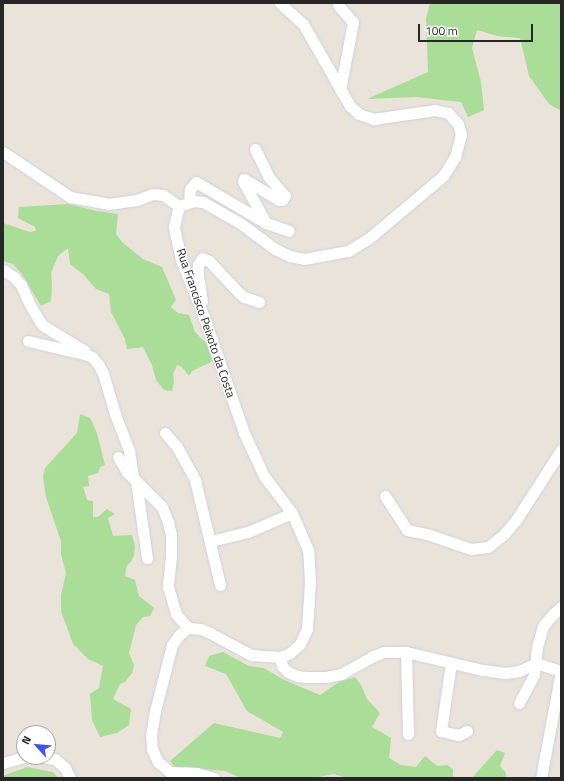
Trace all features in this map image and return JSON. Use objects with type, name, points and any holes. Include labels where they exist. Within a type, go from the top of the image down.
[{"type":"street","points":[[3,152],[70,197],[108,204],[158,195],[163,195],[184,204],[204,202],[240,223],[275,250],[290,256],[304,259],[348,251],[368,239],[442,176],[455,157],[461,136],[458,124],[448,113],[435,110],[374,119],[358,114],[340,90],[303,24],[280,3]]},
{"type":"street","points":[[338,5],[353,22],[340,90]]},
{"type":"street","points":[[255,149],[268,176],[285,196],[282,200],[279,200],[244,178],[243,180],[266,223],[289,230]]},
{"type":"street","name":"Rua Francisco Peixoto da Costa","points":[[266,223],[196,182],[190,189],[174,226],[181,260],[204,317],[244,433],[264,476],[292,514],[308,550],[310,583],[307,629],[300,644],[290,653],[280,657]]},
{"type":"street","points":[[204,317],[198,277],[198,265],[202,258],[209,261],[244,297],[260,302]]},
{"type":"street","points":[[3,270],[14,277],[21,285],[30,305],[42,325],[83,348],[92,357],[103,373],[115,414],[129,451],[135,479],[147,558]]},
{"type":"street","points":[[28,341],[92,357]]},
{"type":"street","points":[[165,433],[177,448],[195,480],[211,541],[220,585]]},
{"type":"street","points":[[384,496],[407,530],[430,535],[471,549],[488,547],[505,533],[516,520],[561,450]]},
{"type":"street","points":[[118,457],[127,472],[162,507],[171,535],[169,593],[176,614],[188,628]]},
{"type":"street","points":[[211,541],[248,532],[292,514]]},
{"type":"street","points":[[519,703],[534,675],[537,647],[543,626],[561,607]]},
{"type":"street","points":[[214,778],[198,773],[167,775],[158,762],[152,749],[151,736],[155,711],[172,645],[179,635],[188,628],[201,629],[251,655],[280,657],[282,666],[288,672],[297,676],[326,677],[341,674],[373,656],[384,652],[406,652],[451,663],[505,673],[519,671],[536,663],[561,671],[541,778]]},
{"type":"street","points":[[406,652],[408,734]]},
{"type":"street","points":[[451,663],[441,731],[459,735],[467,732]]},
{"type":"street","points":[[3,763],[16,759]]},
{"type":"street","points":[[56,761],[65,768],[70,778]]},
{"type":"green space","points":[[430,3],[561,3],[561,111],[549,104],[529,76],[520,38],[497,36],[477,30],[472,48],[481,82],[484,110],[468,117],[461,102],[416,97],[367,99],[428,72],[426,19]]},
{"type":"green space","points":[[68,204],[118,214],[116,234],[123,243],[143,259],[162,267],[176,300],[171,307],[178,313],[189,315],[195,332],[206,343],[213,361],[192,371],[189,376],[182,367],[177,365],[173,374],[174,382],[172,391],[164,390],[156,380],[152,365],[143,347],[127,349],[125,339],[111,312],[109,294],[96,289],[84,275],[70,264],[68,248],[58,256],[51,273],[51,301],[41,306],[22,274],[13,264],[3,261],[3,223],[30,232],[36,231],[35,227],[18,218],[19,207]]},
{"type":"green space","points":[[80,414],[90,418],[97,433],[105,465],[100,467],[98,473],[88,476],[89,486],[83,487],[87,500],[93,501],[93,517],[98,517],[107,509],[115,514],[108,518],[113,536],[132,535],[135,546],[134,555],[131,562],[127,565],[125,576],[135,580],[139,596],[154,608],[150,616],[143,617],[136,625],[129,653],[134,665],[132,673],[125,682],[120,684],[113,699],[131,709],[129,725],[117,733],[100,737],[92,720],[90,694],[99,688],[103,666],[88,659],[73,644],[61,611],[61,595],[66,573],[61,554],[61,541],[46,497],[43,477],[45,468],[77,433]]},
{"type":"green space","points":[[223,652],[249,666],[264,668],[282,679],[320,695],[339,682],[355,677],[361,685],[367,699],[380,713],[372,727],[391,738],[389,758],[401,765],[416,767],[425,756],[437,766],[447,765],[453,769],[453,778],[347,778],[334,774],[313,778],[241,778],[225,771],[175,767],[170,761],[214,723],[280,738],[283,732],[247,711],[226,674],[205,666],[209,656]]},
{"type":"green space","points":[[497,750],[505,753],[500,766],[506,773],[506,778],[472,778]]},
{"type":"green space","points":[[27,767],[53,772],[58,778],[3,778],[5,775]]}]
